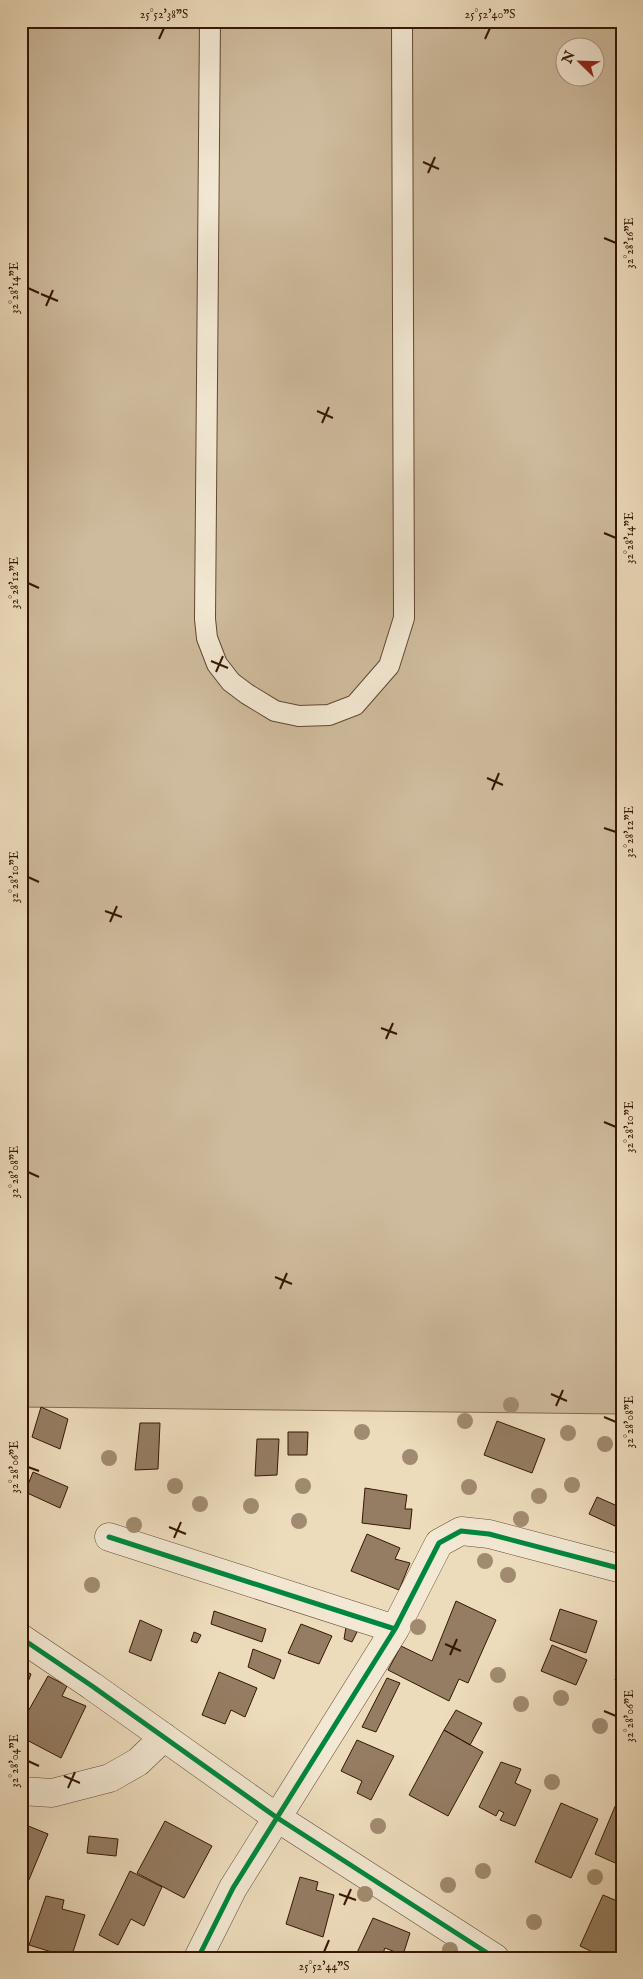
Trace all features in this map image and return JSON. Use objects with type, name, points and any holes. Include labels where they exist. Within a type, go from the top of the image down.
[{"type":"street","points":[[198,1958],[233,1888],[394,1629],[438,1543],[461,1531],[489,1534],[622,1569]]},
{"type":"street","points":[[109,1537],[394,1629]]},
{"type":"street","points":[[21,1638],[92,1686],[276,1817],[495,1958]]},
{"type":"street","points":[[21,1791],[52,1793],[110,1778],[138,1762],[164,1738]]},
{"type":"lane","points":[[210,21],[205,619],[207,638],[217,664],[231,682],[275,711],[299,716],[329,715],[355,705],[389,666],[404,618],[402,21]]},
{"type":"shaded area","points":[[21,21],[622,21],[622,1414],[21,1407]]},
{"type":"building","points":[[41,1407],[68,1419],[60,1449],[32,1437]]},
{"type":"building","points":[[497,1421],[545,1439],[532,1473],[484,1455]]},
{"type":"building","points":[[140,1423],[160,1423],[158,1469],[135,1470]]},
{"type":"building","points":[[288,1432],[308,1432],[307,1455],[288,1455]]},
{"type":"building","points":[[257,1439],[279,1439],[277,1475],[255,1476]]},
{"type":"building","points":[[33,1472],[68,1487],[60,1508],[25,1492]]},
{"type":"building","points":[[365,1488],[407,1495],[405,1509],[412,1509],[410,1529],[362,1523]]},
{"type":"building","points":[[597,1497],[622,1508],[615,1526],[589,1514]]},
{"type":"building","points":[[367,1534],[400,1548],[395,1559],[410,1563],[399,1590],[351,1571]]},
{"type":"building","points":[[456,1601],[496,1620],[468,1683],[459,1679],[449,1701],[388,1670],[401,1646],[432,1661]]},
{"type":"building","points":[[560,1609],[597,1621],[586,1653],[550,1640]]},
{"type":"building","points":[[214,1611],[266,1629],[262,1642],[211,1624]]},
{"type":"building","points":[[140,1620],[162,1630],[151,1661],[129,1652]]},
{"type":"building","points":[[301,1624],[332,1636],[319,1664],[288,1653]]},
{"type":"building","points":[[346,1627],[358,1630],[352,1642],[344,1639]]},
{"type":"building","points":[[194,1632],[201,1635],[197,1643],[191,1641]]},
{"type":"building","points":[[552,1645],[587,1660],[576,1685],[541,1671]]},
{"type":"building","points":[[253,1649],[281,1660],[274,1679],[248,1667]]},
{"type":"building","points":[[622,1657],[622,1682],[615,1680]]},
{"type":"building","points":[[21,1669],[31,1674],[21,1701]]},
{"type":"building","points":[[219,1672],[257,1688],[245,1717],[231,1710],[225,1724],[202,1715]]},
{"type":"building","points":[[48,1676],[67,1686],[62,1696],[86,1706],[61,1758],[21,1737],[21,1724]]},
{"type":"building","points":[[387,1678],[400,1683],[376,1732],[362,1727]]},
{"type":"building","points":[[456,1710],[482,1723],[470,1745],[444,1730]]},
{"type":"building","points":[[444,1730],[483,1752],[448,1816],[409,1795]]},
{"type":"building","points":[[357,1740],[394,1756],[371,1800],[357,1793],[362,1781],[341,1771]]},
{"type":"building","points":[[501,1762],[521,1769],[515,1783],[531,1790],[515,1826],[500,1820],[504,1813],[499,1810],[496,1816],[479,1807]]},
{"type":"building","points":[[622,1790],[622,1866],[595,1854]]},
{"type":"building","points":[[561,1803],[598,1819],[571,1878],[535,1862]]},
{"type":"building","points":[[165,1821],[212,1846],[184,1898],[137,1873]]},
{"type":"building","points":[[21,1823],[48,1834],[28,1882],[21,1879]]},
{"type":"building","points":[[89,1836],[118,1839],[116,1856],[87,1853]]},
{"type":"building","points":[[130,1871],[162,1887],[144,1926],[131,1919],[118,1945],[99,1935]]},
{"type":"building","points":[[300,1877],[318,1882],[316,1890],[334,1895],[323,1937],[286,1924]]},
{"type":"building","points":[[603,1895],[622,1903],[622,1958],[605,1958],[580,1946]]},
{"type":"building","points":[[46,1896],[64,1900],[62,1909],[85,1915],[71,1958],[29,1945]]},
{"type":"building","points":[[373,1918],[410,1933],[403,1955],[385,1948],[381,1958],[355,1957]]},
{"type":"cycle path","points":[[198,1958],[233,1888],[395,1629],[439,1543],[461,1531],[489,1534],[622,1569]]},
{"type":"cycle path","points":[[109,1537],[395,1629]]},
{"type":"cycle path","points":[[21,1638],[92,1686],[276,1817],[495,1958]]}]
